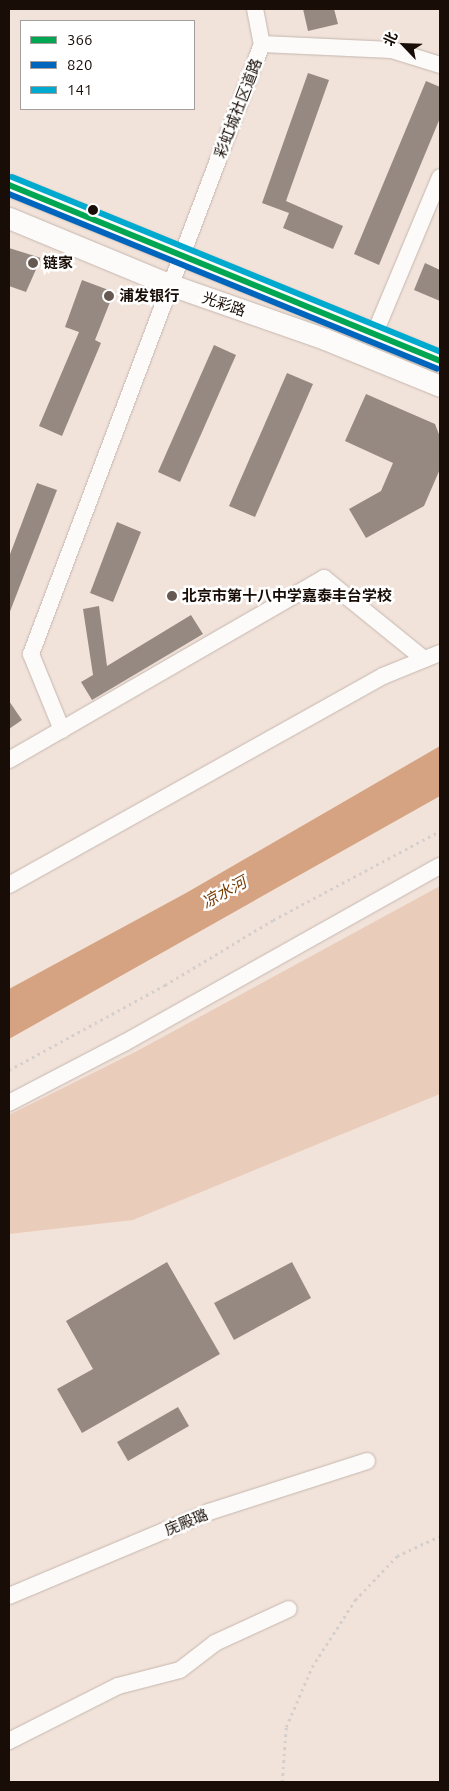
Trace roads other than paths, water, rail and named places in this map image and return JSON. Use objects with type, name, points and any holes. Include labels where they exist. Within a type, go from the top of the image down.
[{"type":"main road","name":"光彩路","points":[[9,185],[440,361]]},
{"type":"main road","name":"光彩路","points":[[9,218],[171,285],[325,339],[440,386]]},
{"type":"street","points":[[256,9],[262,44]]},
{"type":"street","name":"彩虹城社区道路","points":[[62,730],[30,654],[262,44],[392,50],[440,65]]},
{"type":"street","points":[[374,335],[440,177]]},
{"type":"street","points":[[9,760],[324,578],[424,659]]},
{"type":"street","points":[[9,885],[383,676],[440,653]]},
{"type":"street","points":[[9,1103],[124,1043],[440,866]]},
{"type":"street","name":"庑殿璐","points":[[9,1596],[209,1512],[367,1461]]},
{"type":"street","points":[[9,1741],[118,1686],[180,1670],[214,1643],[289,1609]]},
{"type":"water","name":"凉水河","points":[[440,746],[440,796],[9,1039],[9,989],[186,893]]},
{"type":"place","name":"链家","points":[[33,263]]},
{"type":"place","name":"浦发银行","points":[[109,296]]},
{"type":"place","name":"北京市第十八中学嘉泰丰台学校","points":[[172,596]]}]
